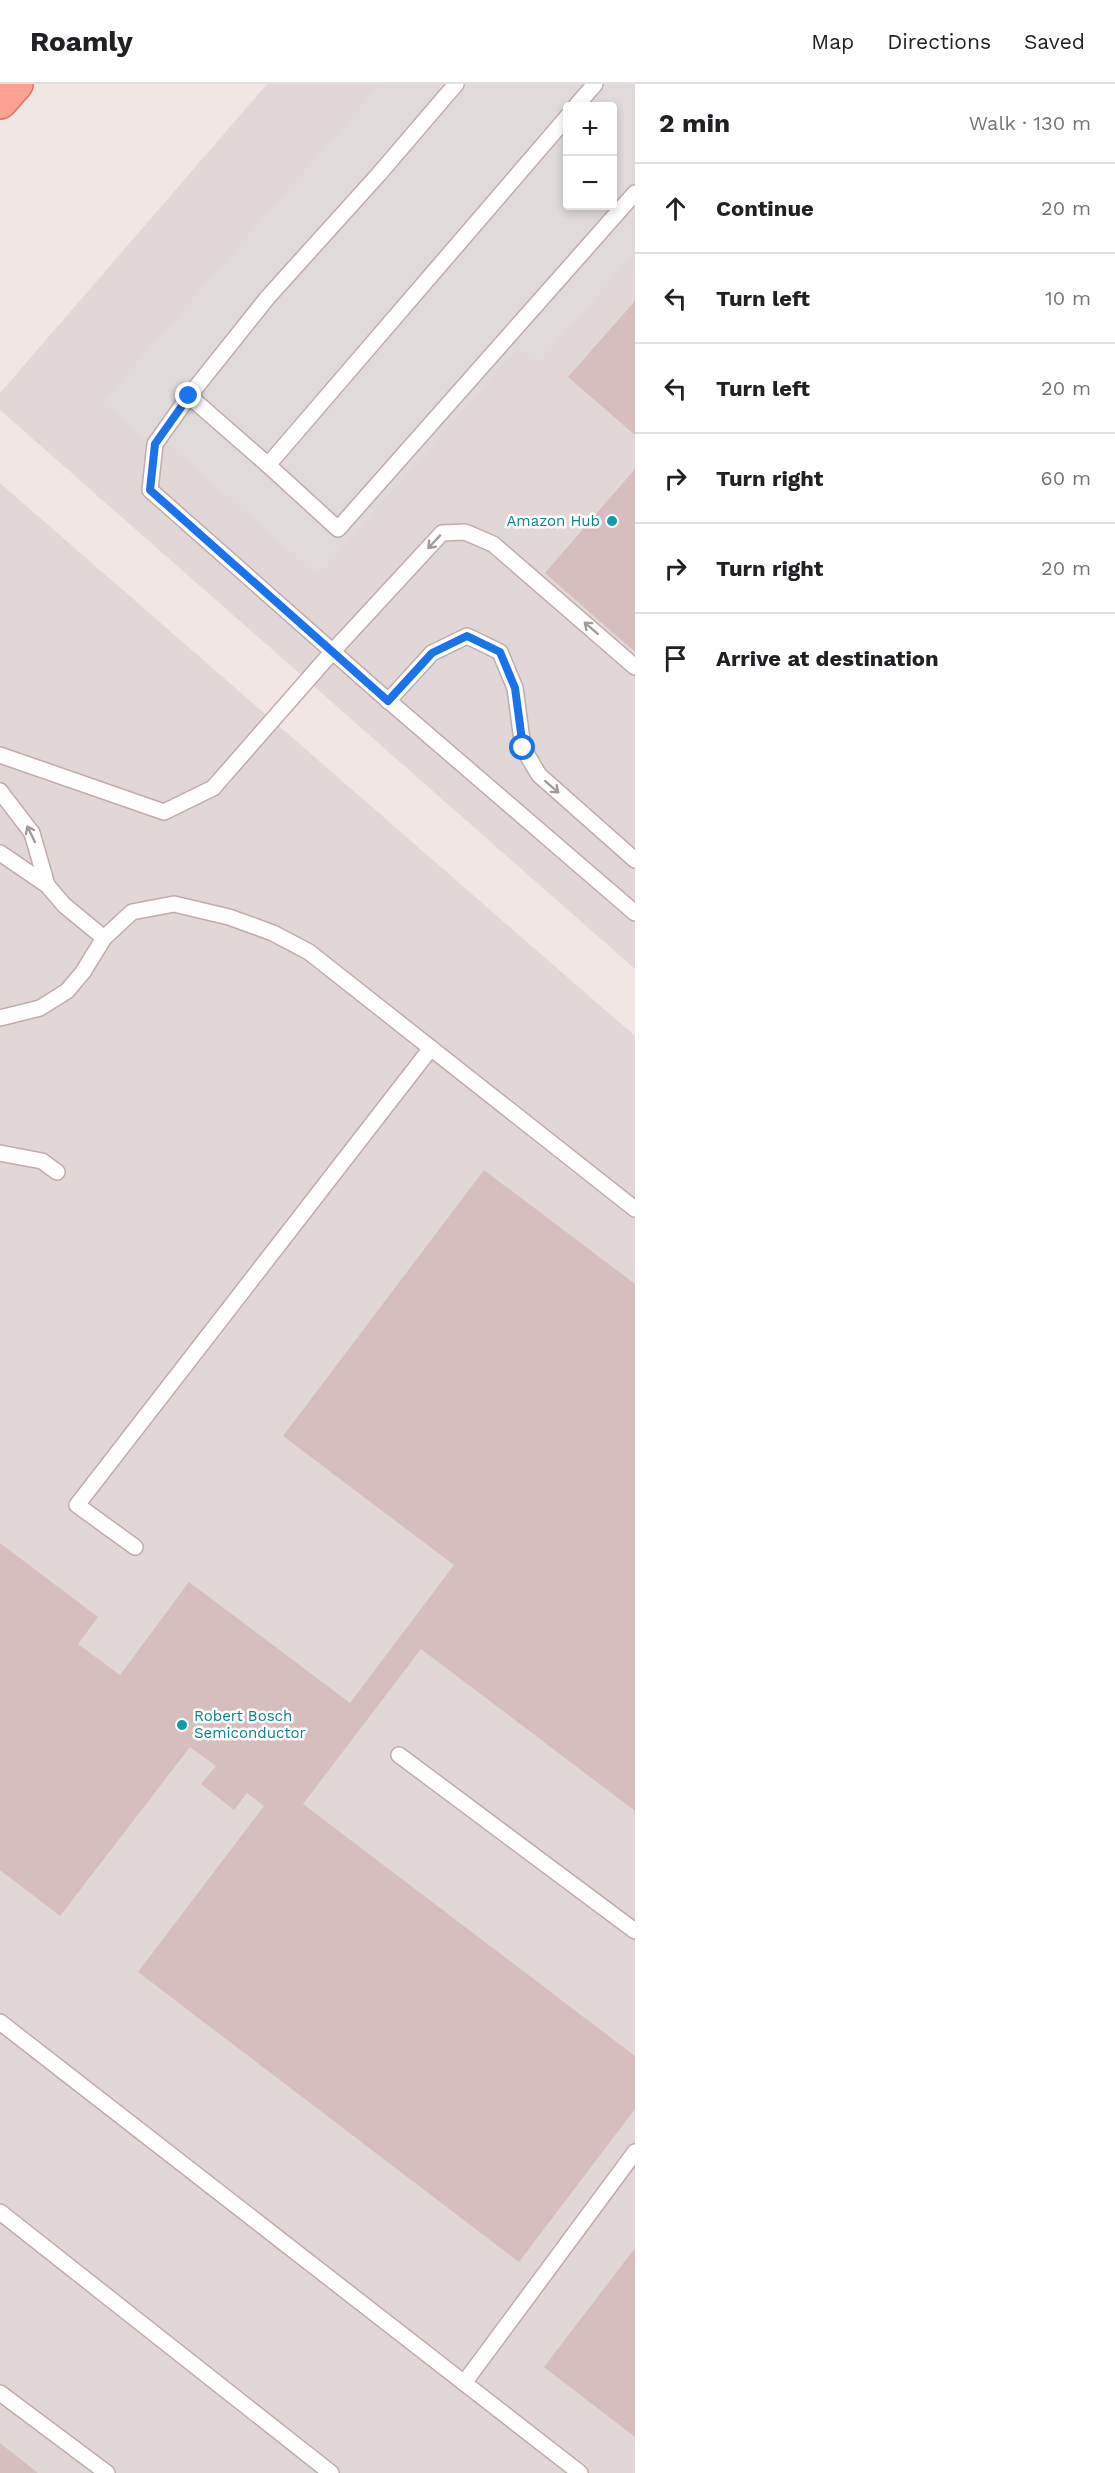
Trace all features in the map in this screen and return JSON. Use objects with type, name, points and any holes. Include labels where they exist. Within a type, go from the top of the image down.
[{"type":"main road","points":[[0,102],[16,84]]},
{"type":"lane","points":[[456,84],[379,174],[268,297],[189,396],[155,444],[150,490],[388,701],[635,913]]},
{"type":"lane","points":[[579,102],[595,84]]},
{"type":"lane","points":[[268,465],[563,121]]},
{"type":"lane","points":[[189,396],[338,529],[635,193]]},
{"type":"lane","points":[[0,756],[164,812],[213,789],[333,651],[442,533],[465,532],[494,544],[635,667]]},
{"type":"lane","points":[[388,701],[432,653],[467,636],[500,652],[515,688],[523,748],[539,776],[635,860]]},
{"type":"lane","points":[[0,790],[32,833],[47,885]]},
{"type":"lane","points":[[0,853],[47,885],[64,905],[104,938]]},
{"type":"lane","points":[[0,1018],[40,1008],[67,990],[83,972],[104,938],[132,912],[174,904],[229,916],[273,933],[309,952],[635,1209]]},
{"type":"lane","points":[[135,1547],[77,1505],[430,1048]]},
{"type":"lane","points":[[0,1153],[42,1161],[57,1172]]},
{"type":"lane","points":[[399,1755],[635,1931]]},
{"type":"lane","points":[[0,2022],[580,2473]]},
{"type":"lane","points":[[464,2383],[635,2152]]},
{"type":"lane","points":[[0,2212],[332,2473]]},
{"type":"lane","points":[[0,2392],[107,2473]]},
{"type":"shaded area","points":[[267,84],[635,84],[635,969],[0,410],[0,393]]},
{"type":"shaded area","points":[[380,84],[635,84],[635,253],[538,364],[518,348],[318,576],[166,443],[158,451],[102,402]]},
{"type":"shaded area","name":"Robert Bosch Semiconductor","points":[[0,483],[635,1036],[635,2473],[0,2473]]},
{"type":"building","points":[[635,301],[635,435],[568,377]]},
{"type":"building","name":"Amazon Hub","points":[[635,469],[635,652],[545,573]]},
{"type":"building","name":"Robert Bosch Semiconductor","points":[[484,1170],[635,1284],[635,1811],[421,1649],[303,1804],[635,2056],[635,2109],[519,2262],[138,1972],[264,1806],[247,1793],[234,1810],[201,1784],[216,1766],[190,1747],[60,1916],[0,1870],[0,1543],[98,1617],[78,1644],[120,1675],[189,1582],[350,1703],[454,1565],[283,1436]]},
{"type":"building","points":[[635,2248],[635,2437],[544,2367]]},
{"type":"building","points":[[0,2443],[38,2473],[0,2473]]},
{"type":"place","name":"Amazon Hub","points":[[612,521]]},
{"type":"place","name":"Robert Bosch Semiconductor","points":[[182,1725]]},
{"type":"route","points":[[189,396],[155,444],[150,490],[388,701],[432,653],[467,636],[500,652],[515,688],[523,748]]}]
